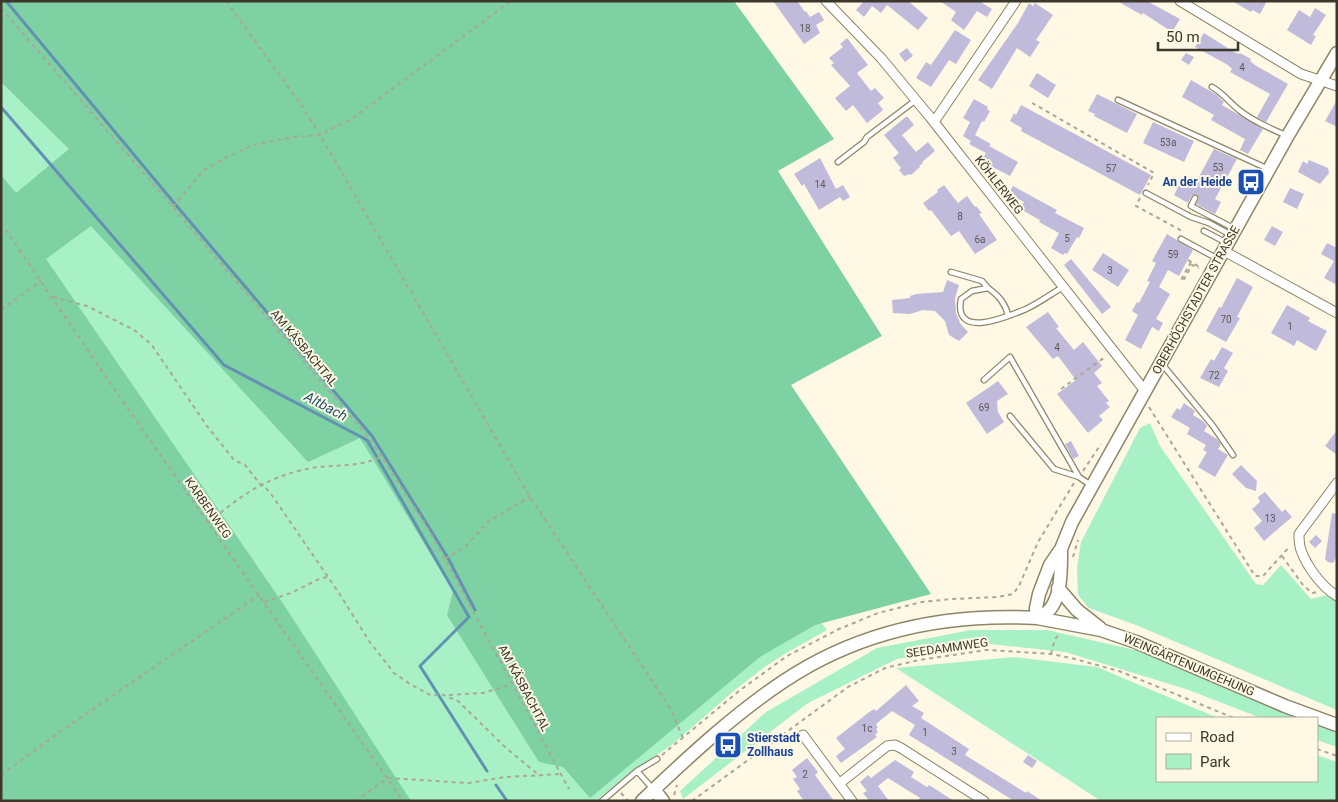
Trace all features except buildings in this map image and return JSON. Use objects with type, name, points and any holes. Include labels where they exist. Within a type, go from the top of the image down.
[{"type":"street","name":"KÖHLERWEG","points":[[826,1],[881,58],[916,100],[1145,390]]},
{"type":"street","points":[[934,122],[1016,1]]},
{"type":"street","points":[[1180,1],[1301,74],[1337,86]]},
{"type":"street","name":"OBERHÖCHSTADTER STRASSE","points":[[1061,549],[1061,568],[1056,599],[1050,612],[1037,618],[1036,608],[1039,594],[1050,565],[1061,549],[1072,522],[1287,137],[1337,53]]},
{"type":"street","points":[[1227,244],[1337,313]]},
{"type":"street","points":[[1337,483],[1299,534],[1300,548],[1306,561],[1326,588],[1337,596]]},
{"type":"street","points":[[1058,588],[1073,605],[1101,630]]},
{"type":"street","points":[[642,801],[708,740],[762,696],[800,671],[849,646],[901,629],[955,619],[1009,616],[1037,618]]},
{"type":"street","name":"WEINGÄRTENUMGEHUNG","points":[[1037,618],[1101,630],[1136,642],[1315,717]]},
{"type":"street","name":"WEINGÄRTENUMGEHUNG","points":[[1318,718],[1337,725]]},
{"type":"street","points":[[803,735],[852,801]]},
{"type":"street","points":[[840,784],[887,746],[895,746],[984,801]]},
{"type":"street","points":[[654,790],[663,801]]},
{"type":"lane","points":[[1212,87],[1220,91],[1247,116],[1287,137]]},
{"type":"lane","points":[[838,162],[864,142],[867,137],[916,100]]},
{"type":"lane","points":[[1118,100],[1269,170]]},
{"type":"lane","points":[[1145,192],[1191,217],[1209,223],[1227,244]]},
{"type":"lane","points":[[1195,198],[1191,206],[1227,244]]},
{"type":"lane","points":[[1204,231],[1227,244]]},
{"type":"lane","points":[[1181,239],[1227,244]]},
{"type":"lane","points":[[951,272],[982,281],[1001,299],[1006,306],[1008,316]]},
{"type":"lane","points":[[988,288],[972,291],[962,299],[961,314],[964,319],[972,324],[1008,316],[1027,308],[1063,287]]},
{"type":"lane","points":[[984,380],[1010,357],[1079,477]]},
{"type":"lane","points":[[1161,363],[1233,455]]},
{"type":"lane","points":[[1010,416],[1054,469],[1079,477],[1092,486]]},
{"type":"lane","points":[[602,801],[637,771],[657,759]]},
{"type":"lane","points":[[637,771],[654,790]]},
{"type":"path","points":[[226,1],[320,135],[530,497],[670,708],[683,738]]},
{"type":"path","points":[[173,206],[203,171],[223,159],[253,145],[293,137],[320,135],[353,118],[511,1]]},
{"type":"path","name":"AM KÄSBACHTAL","points":[[1,8],[173,206],[370,439],[424,522],[569,789]]},
{"type":"path","points":[[1032,103],[1154,173],[1136,206],[1188,234]]},
{"type":"path","name":"KARBENWEG","points":[[1,223],[119,396],[403,801]]},
{"type":"path","points":[[1189,261],[1200,267],[1199,269],[1192,265],[1183,281],[1181,280],[1188,268],[1189,261]]},
{"type":"path","points":[[1,310],[41,281]]},
{"type":"path","points":[[53,297],[87,306],[134,330],[151,344],[207,426],[234,460],[245,465],[260,484],[269,491],[369,641],[394,673],[432,696],[483,692],[512,684]]},
{"type":"path","points":[[1061,389],[1113,351]]},
{"type":"path","points":[[1143,412],[1148,405],[1255,576],[1263,576],[1299,534]]},
{"type":"path","points":[[657,759],[739,691],[787,656],[839,629],[878,613],[922,602],[998,598],[1013,594],[1019,586],[1038,542],[1102,443]]},
{"type":"path","points":[[208,523],[240,497],[260,484],[302,470],[368,463],[381,457]]},
{"type":"path","points":[[445,559],[464,547],[489,521],[530,497]]},
{"type":"path","points":[[1072,562],[1080,534]]},
{"type":"path","points":[[1282,556],[1303,585],[1312,593],[1314,594],[1326,588]]},
{"type":"path","points":[[264,602],[292,593],[321,578],[328,577]]},
{"type":"path","points":[[1,775],[57,734],[259,595]]},
{"type":"path","points":[[1052,654],[1055,640],[1061,632],[1061,622]]},
{"type":"path","name":"SEEDAMMWEG","points":[[692,801],[835,695],[886,668],[919,660],[987,650],[1052,654],[1095,663],[1119,671],[1232,717]]},
{"type":"path","points":[[446,695],[458,701],[505,747],[540,776]]},
{"type":"path","points":[[1318,749],[1337,756]]},
{"type":"path","points":[[355,801],[388,778],[468,783],[505,777],[562,774]]},
{"type":"green space","points":[[1,1],[773,559],[827,630],[766,666],[736,689],[673,744],[628,774],[596,801],[1,801]]},
{"type":"green space","points":[[1,1],[734,1],[834,139],[778,171],[882,336],[791,385],[931,594],[815,625],[760,657],[590,798],[563,767],[539,762],[447,615],[453,591],[360,438],[308,462],[91,226],[46,259],[284,605],[411,801],[1,801],[1,175],[16,193],[69,149],[1,82]]},
{"type":"green space","points":[[1150,423],[1160,446],[1256,584],[1263,585],[1281,565],[1311,599],[1327,595],[1337,602],[1337,710],[1136,625],[1089,608],[1078,595],[1077,568],[1081,542],[1140,428]]},
{"type":"green space","points":[[971,630],[1047,630],[1135,650],[1298,717],[1258,717],[1186,689],[1065,652],[990,644],[897,659],[808,703],[683,799],[680,791],[766,712],[877,648]]},
{"type":"green space","points":[[1014,657],[1097,667],[1216,717],[1156,717],[1156,782],[1318,782],[1318,755],[1337,762],[1337,801],[1101,801],[896,668]]},
{"type":"green space","points":[[1318,725],[1337,732],[1337,747],[1318,740]]},
{"type":"waterway","points":[[6,1],[372,436],[448,558],[475,610]]},
{"type":"waterway","name":"Altbach","points":[[1,107],[224,365],[367,440],[469,617],[420,666],[487,771]]},
{"type":"waterway","name":"Altbach","points":[[496,785],[507,801]]},
{"type":"place","name":"An der Heide","points":[[1251,182]]},
{"type":"place","name":"Stierstadt Zollhaus","points":[[728,745]]}]
